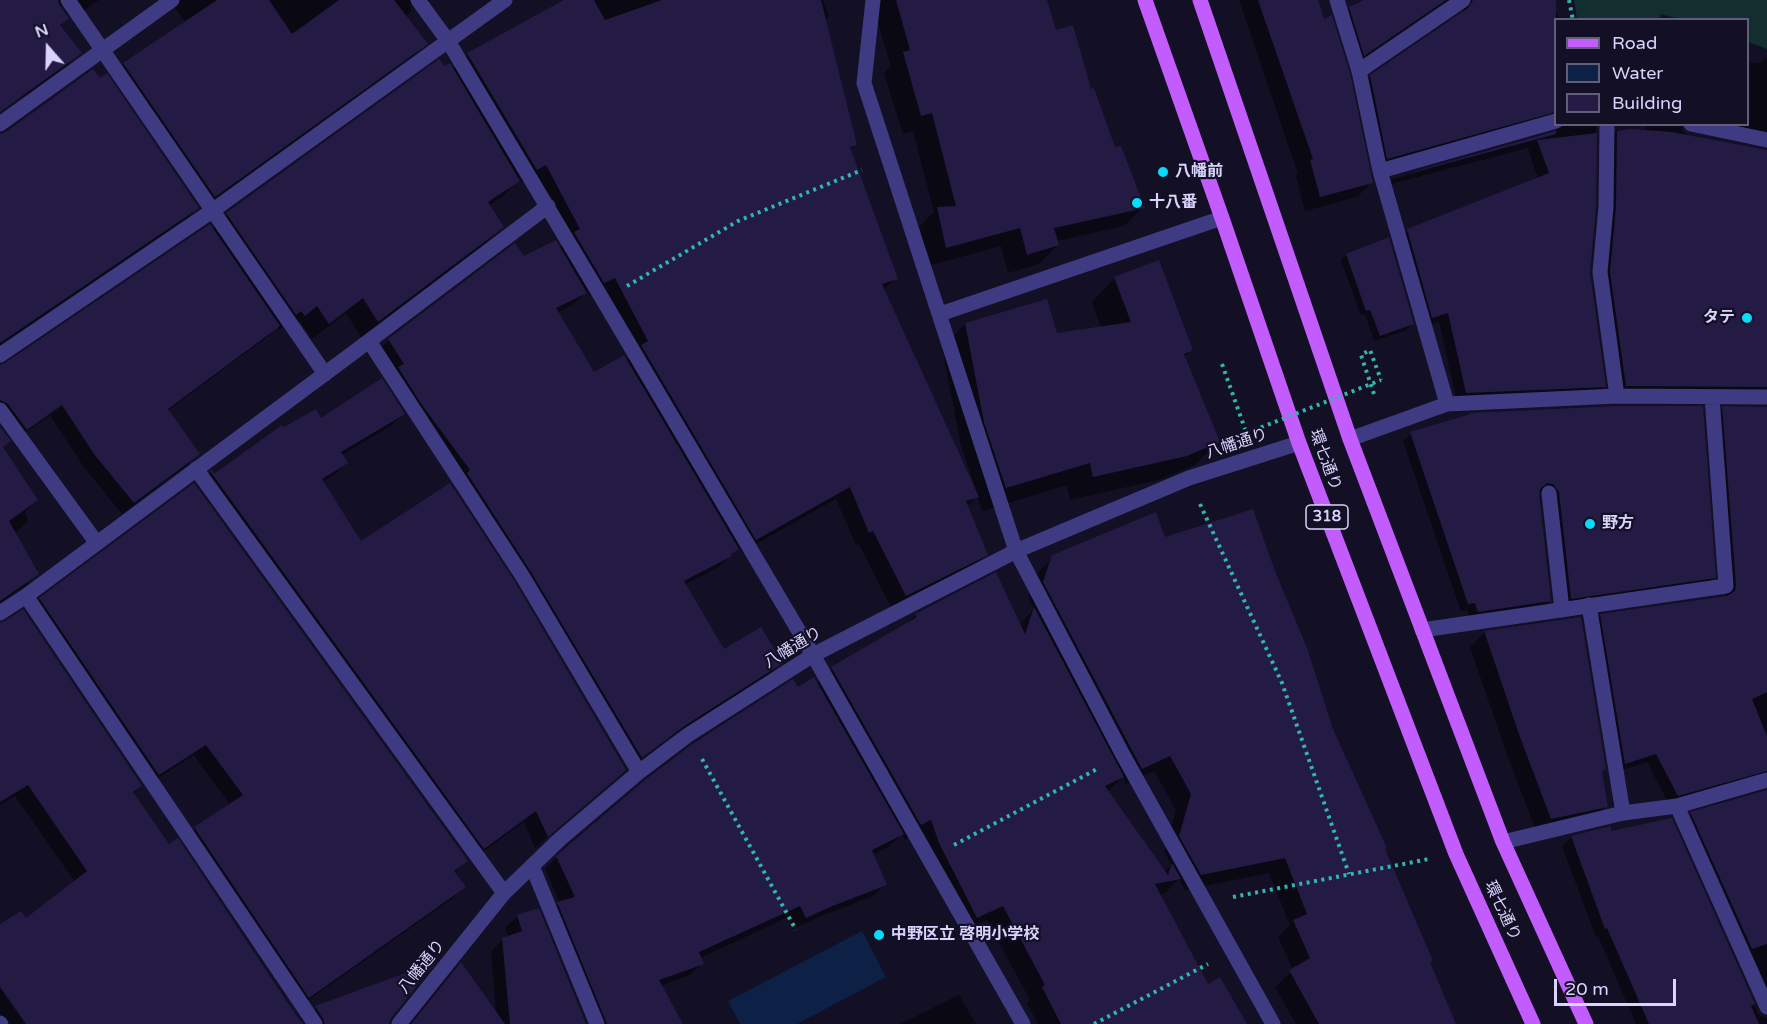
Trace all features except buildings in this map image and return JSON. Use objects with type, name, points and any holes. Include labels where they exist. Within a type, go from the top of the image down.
[{"type":"main road","name":"環七通り","points":[[1145,0],[1299,442],[1456,854],[1533,1024]]},
{"type":"main road","name":"環七通り","points":[[1200,0],[1350,439],[1503,842],[1586,1024]]},
{"type":"street","points":[[68,0],[325,374]]},
{"type":"street","points":[[0,124],[172,0]]},
{"type":"street","points":[[418,0],[448,41],[548,206],[813,655],[1023,1024]]},
{"type":"street","points":[[0,355],[212,211],[505,0]]},
{"type":"street","points":[[873,0],[864,83],[1016,551],[1123,755],[1273,1024]]},
{"type":"street","points":[[1337,0],[1359,71],[1380,171],[1447,404]]},
{"type":"street","points":[[1359,71],[1463,0]]},
{"type":"street","points":[[1380,171],[1554,122]]},
{"type":"street","points":[[1607,126],[1606,207],[1600,272],[1617,396]]},
{"type":"street","points":[[1700,126],[1767,141]]},
{"type":"street","points":[[0,613],[325,374],[548,206]]},
{"type":"street","points":[[940,315],[1222,218]]},
{"type":"street","points":[[369,341],[523,577],[639,772]]},
{"type":"street","points":[[1350,439],[1447,404],[1617,396],[1767,397]]},
{"type":"street","points":[[1422,630],[1726,586],[1712,397]]},
{"type":"street","points":[[0,410],[96,542]]},
{"type":"street","name":"八幡通り","points":[[399,1024],[504,893],[560,839],[639,772],[688,735],[813,655],[1016,551],[1189,478],[1299,442]]},
{"type":"street","points":[[196,469],[504,893]]},
{"type":"street","points":[[1549,493],[1562,610]]},
{"type":"street","points":[[26,596],[315,1024]]},
{"type":"street","points":[[1589,605],[1623,813]]},
{"type":"street","points":[[1503,842],[1623,813],[1677,806],[1767,780]]},
{"type":"street","points":[[1677,806],[1767,1007]]},
{"type":"street","points":[[532,866],[597,1024]]},
{"type":"path","points":[[1569,0],[1573,18]]},
{"type":"path","points":[[603,300],[738,220],[889,158]]},
{"type":"path","points":[[1222,364],[1247,433],[1309,409],[1350,392],[1360,388],[1371,384],[1381,380],[1370,350],[1361,355],[1370,384],[1374,394]]},
{"type":"path","points":[[1189,478],[1282,683],[1348,874]]},
{"type":"path","points":[[688,735],[796,930]]},
{"type":"path","points":[[929,858],[1123,755]]},
{"type":"path","points":[[1206,902],[1456,854]]},
{"type":"path","points":[[1094,1024],[1233,951]]},
{"type":"green space","points":[[1574,0],[1767,0],[1767,49],[1749,42],[1749,18],[1675,18],[1661,14],[1660,18],[1577,18]]},
{"type":"water","points":[[862,931],[886,977],[797,1024],[740,1024],[728,1001]]},
{"type":"place","name":"八幡前","points":[[1163,172]]},
{"type":"place","name":"十八番","points":[[1137,203]]},
{"type":"place","name":"タテ","points":[[1747,318]]},
{"type":"place","name":"野方","points":[[1590,524]]},
{"type":"place","name":"中野区立 啓明小学校","points":[[879,935]]}]
